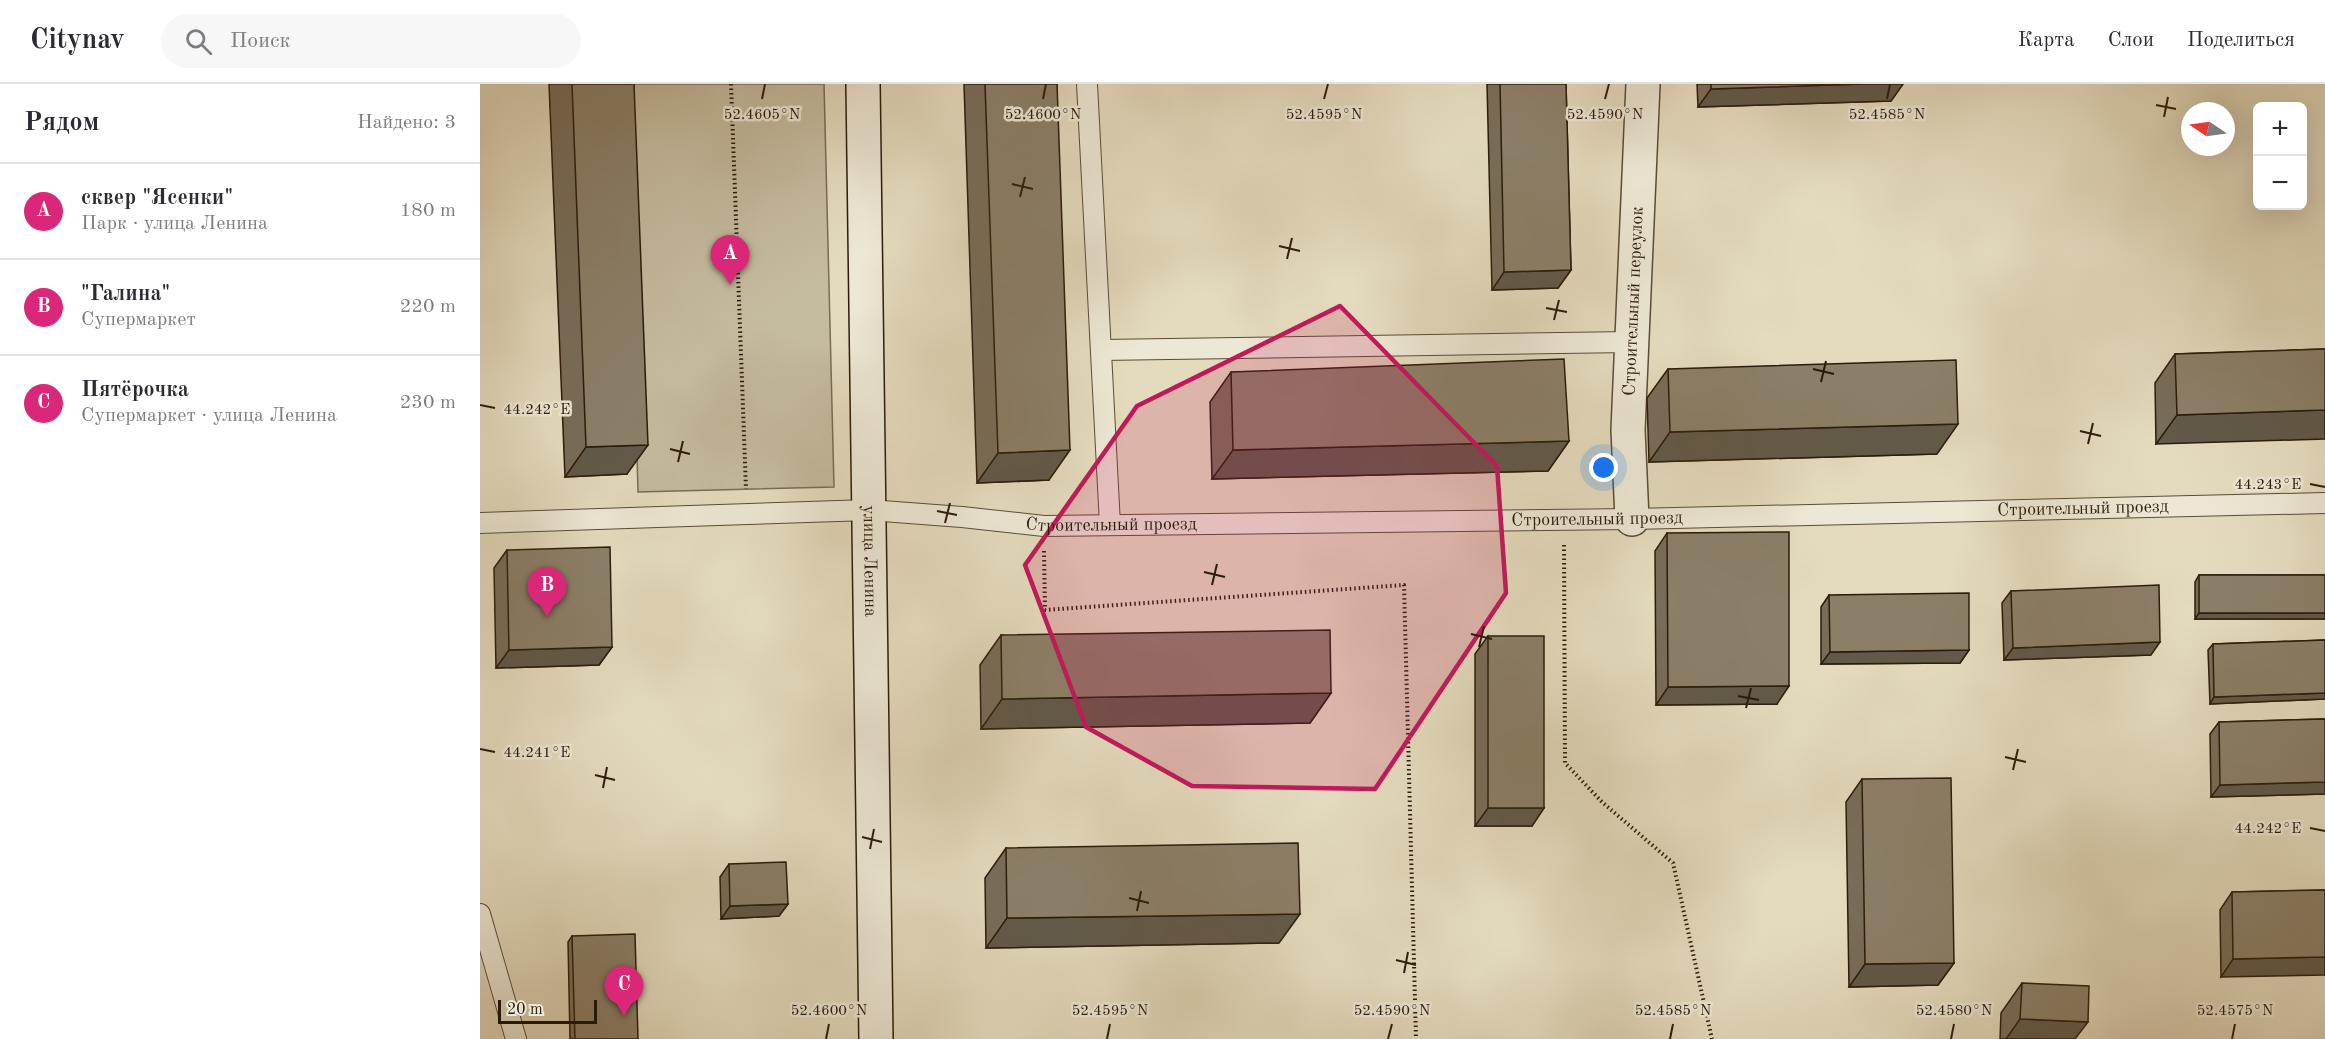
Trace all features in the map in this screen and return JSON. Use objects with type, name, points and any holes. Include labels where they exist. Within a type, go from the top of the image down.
[{"type":"main road","name":"улица Ленина","points":[[863,84],[876,1039]]},
{"type":"main road","name":"Строительный переулок","points":[[1632,519],[1628,430],[1642,84]]},
{"type":"lane","points":[[1087,84],[1110,525]]},
{"type":"lane","points":[[1101,350],[1631,342]]},
{"type":"lane","name":"Строительный проезд","points":[[480,523],[869,510],[1044,526],[1632,519],[2325,503]]},
{"type":"lane","points":[[480,914],[516,1039]]},
{"type":"path","points":[[731,84],[747,514]]},
{"type":"path","points":[[1563,520],[1565,762],[1602,802],[1673,863],[1712,1039]]},
{"type":"path","points":[[1044,526],[1045,610],[1404,585],[1416,1039]]},
{"type":"highlighted area","points":[[1340,306],[1497,466],[1506,593],[1375,789],[1192,786],[1086,727],[1025,565],[1137,406]]},
{"type":"shaded area","points":[[627,84],[824,84],[834,487],[638,492]]},
{"type":"building","points":[[572,84],[634,84],[648,445],[586,447]]},
{"type":"building","points":[[985,84],[1057,84],[1070,450],[998,453]]},
{"type":"building","points":[[1500,84],[1566,84],[1571,270],[1504,272]]},
{"type":"building","points":[[1711,84],[1862,84],[1711,89]]},
{"type":"building","points":[[2325,349],[2325,410],[2177,415],[2175,354]]},
{"type":"building","points":[[1564,359],[1569,441],[1233,450],[1231,372]]},
{"type":"building","points":[[1956,360],[1958,424],[1670,432],[1668,369]]},
{"type":"building","points":[[1789,532],[1789,686],[1668,687],[1667,533]]},
{"type":"building","points":[[610,547],[612,647],[509,650],[507,550]]},
{"type":"building","points":[[2199,575],[2325,575],[2325,613],[2199,613]]},
{"type":"building","points":[[2159,585],[2160,642],[2013,648],[2011,591]]},
{"type":"building","points":[[1969,593],[1969,650],[1830,652],[1829,595]]},
{"type":"building","points":[[1330,630],[1331,693],[1002,699],[1001,635]]},
{"type":"building","points":[[1488,636],[1544,636],[1544,808],[1488,808]]},
{"type":"building","points":[[2325,640],[2325,693],[2214,697],[2213,644]]},
{"type":"building","points":[[2325,719],[2325,782],[2220,785],[2219,722]]},
{"type":"building","points":[[1951,778],[1954,963],[1865,964],[1862,779]]},
{"type":"building","points":[[1298,843],[1300,914],[1007,918],[1006,848]]},
{"type":"building","points":[[786,862],[788,904],[730,906],[729,864]]},
{"type":"building","points":[[2325,890],[2325,957],[2233,959],[2232,892]]},
{"type":"building","points":[[635,934],[638,1039],[575,1039],[572,936]]},
{"type":"building","points":[[2022,983],[2089,986],[2088,1022],[2020,1019]]},
{"type":"place","name":"сквер \"Ясенки\"","points":[[730,285]]},
{"type":"place","name":"\"Галина\"","points":[[547,617]]},
{"type":"place","name":"Пятёрочка","points":[[624,1016]]}]
